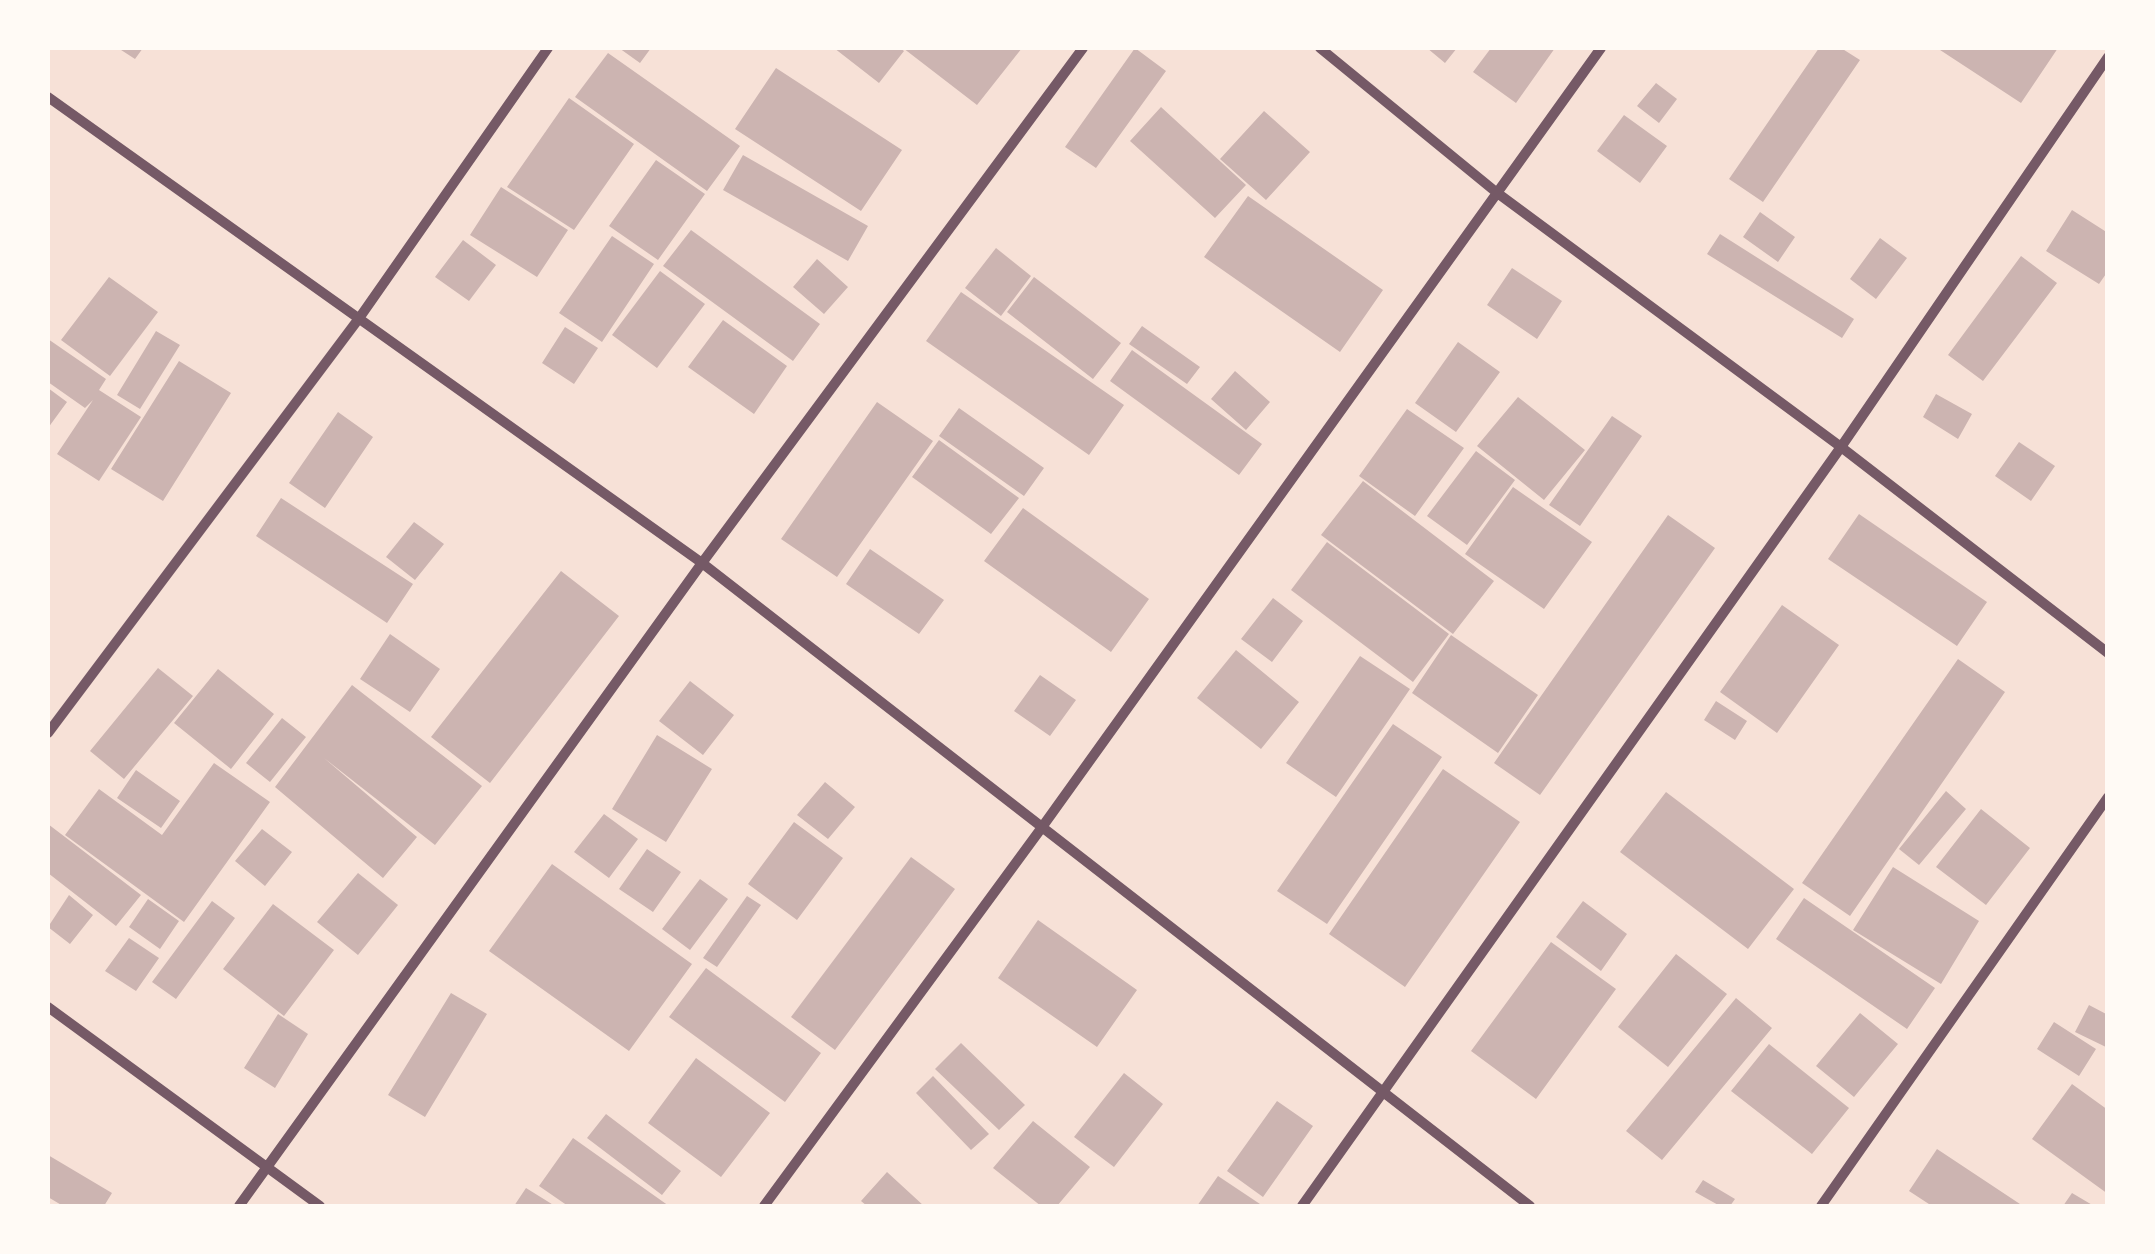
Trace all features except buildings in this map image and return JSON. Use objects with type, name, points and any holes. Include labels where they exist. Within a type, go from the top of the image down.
[{"type":"street","points":[[48,732],[360,316],[548,48]]},
{"type":"street","points":[[239,1206],[702,563],[1084,48]]},
{"type":"street","points":[[1320,48],[1496,192],[1840,447],[2108,654]]},
{"type":"street","points":[[764,1206],[1040,830],[1601,48]]},
{"type":"street","points":[[1302,1206],[1840,447],[2108,58]]},
{"type":"street","points":[[48,97],[702,563],[1040,830],[1530,1206]]},
{"type":"street","points":[[1820,1206],[2108,797]]},
{"type":"street","points":[[48,1007],[320,1206]]}]
